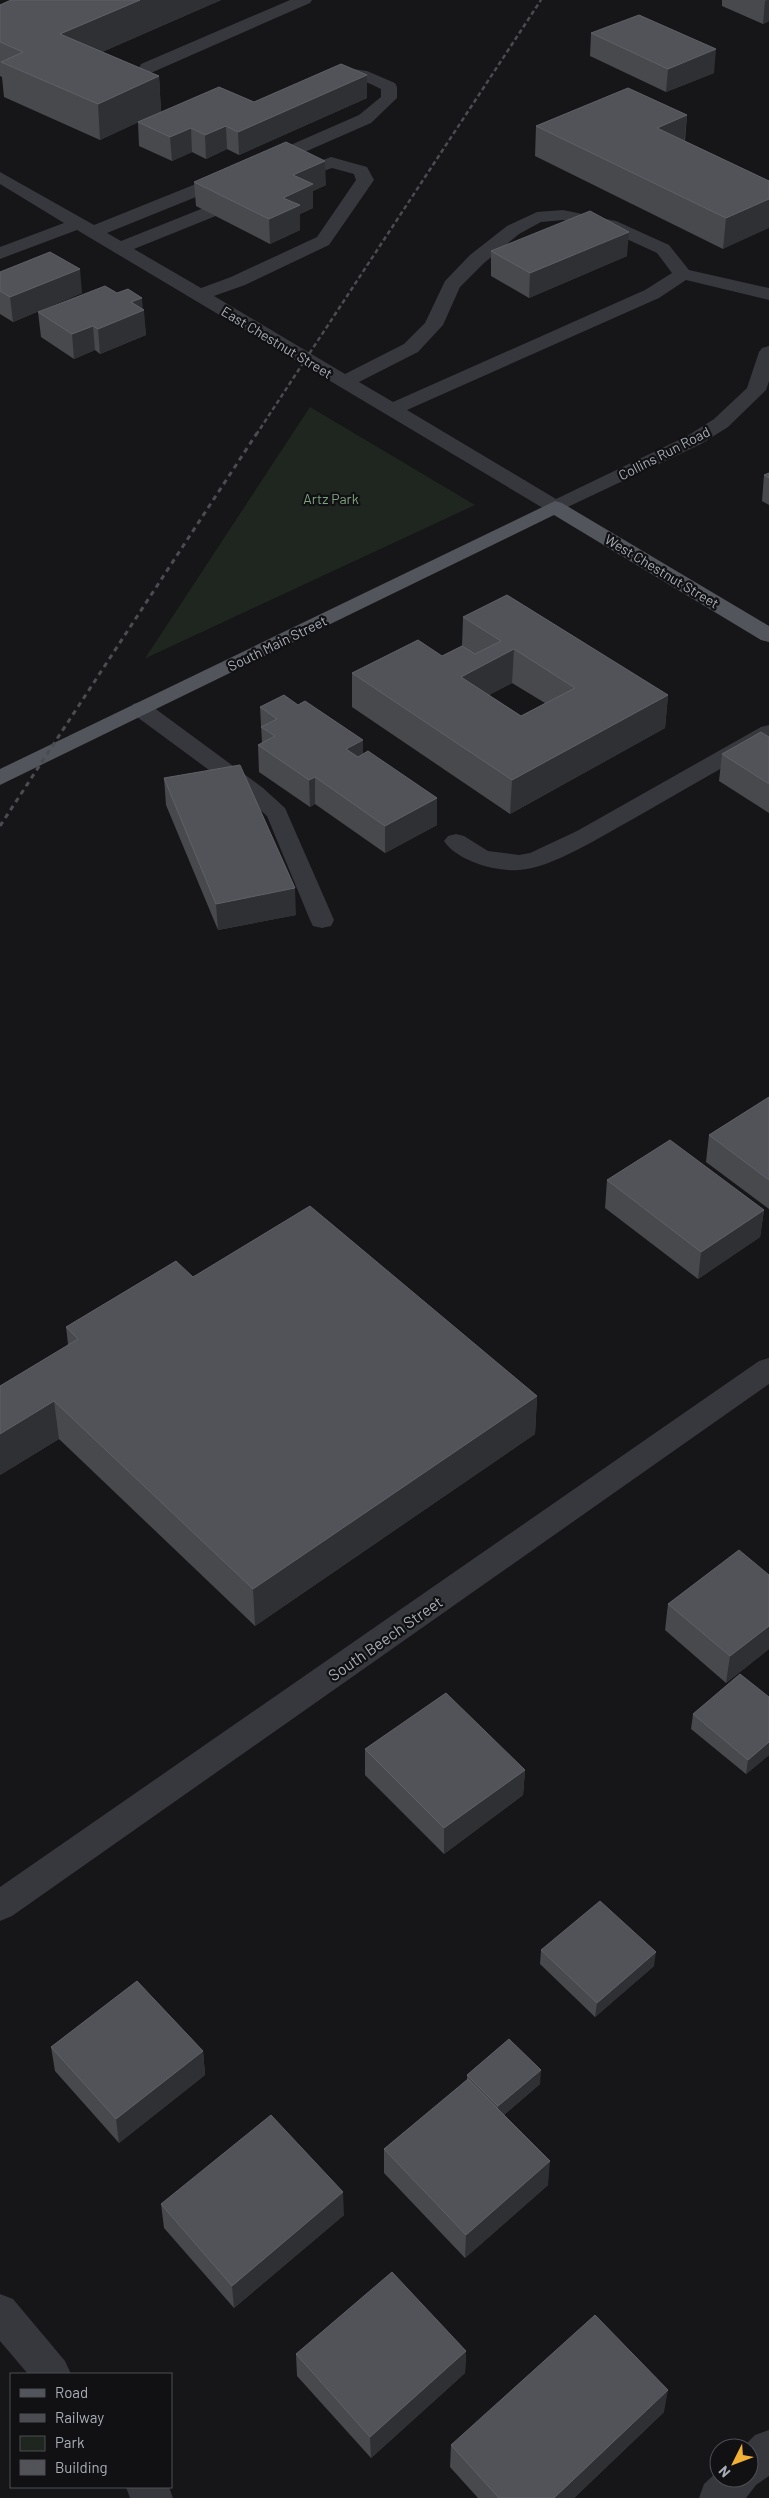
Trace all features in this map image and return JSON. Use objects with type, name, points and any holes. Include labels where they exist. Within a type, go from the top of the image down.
[{"type":"main road","name":"West Chestnut Street","points":[[554,507],[769,635]]},
{"type":"main road","name":"South Main Street","points":[[0,778],[554,507]]},
{"type":"street","points":[[147,68],[304,0]]},
{"type":"street","points":[[0,253],[86,227],[269,160],[365,119],[389,98],[389,87],[367,76],[350,72],[333,73],[316,81]]},
{"type":"street","points":[[200,295],[238,281],[323,241],[365,180],[361,170],[331,162],[276,184]]},
{"type":"street","name":"East Chestnut Street","points":[[0,176],[554,507]]},
{"type":"street","points":[[119,248],[259,191]]},
{"type":"street","points":[[345,382],[410,348],[433,325],[452,285],[476,259],[513,230],[537,217],[563,215],[610,225],[663,249],[683,274],[769,294]]},
{"type":"street","points":[[391,410],[652,294],[683,274]]},
{"type":"street","name":"Collins Run Road","points":[[554,507],[694,440],[721,423],[756,390],[769,352]]},
{"type":"street","points":[[141,709],[255,793],[277,813],[322,920]]},
{"type":"street","points":[[456,841],[482,858],[519,863],[538,858],[585,836],[769,732]]},
{"type":"street","name":"South Beech Street","points":[[0,1906],[769,1369]]},
{"type":"street","points":[[0,2312],[51,2373]]},
{"type":"street","points":[[759,2458],[769,2449]]},
{"type":"street","points":[[146,2488],[154,2498]]},
{"type":"street","points":[[718,2498],[728,2488]]},
{"type":"green space","name":"Artz Park","points":[[310,407],[475,505],[146,658],[146,657]]},
{"type":"building","points":[[11,0],[140,0],[60,34],[159,76],[98,104],[1,62],[23,52],[0,42],[0,5]]},
{"type":"building","points":[[639,15],[716,49],[668,69],[591,33]]},
{"type":"building","points":[[341,64],[367,75],[238,132],[226,126],[205,135],[191,128],[170,137],[138,122],[219,87],[254,102]]},
{"type":"building","points":[[628,88],[687,115],[657,128],[769,181],[769,199],[726,218],[536,126]]},
{"type":"building","points":[[286,142],[325,161],[293,175],[313,184],[283,198],[300,205],[269,219],[194,182]]},
{"type":"building","points":[[590,211],[629,232],[530,273],[491,251]]},
{"type":"building","points":[[50,252],[80,269],[10,297],[0,291],[0,272]]},
{"type":"building","points":[[105,286],[117,293],[128,289],[142,298],[131,302],[144,310],[98,329],[93,326],[72,334],[38,312]]},
{"type":"building","points":[[507,595],[668,695],[512,780],[352,673],[418,640],[442,656],[462,646],[475,654],[501,641],[463,617]],"holes":[[[514,649],[575,688],[521,716],[461,677]]]},
{"type":"building","points":[[284,695],[298,705],[305,701],[363,740],[346,749],[358,757],[368,751],[437,798],[385,826],[315,777],[309,780],[258,745],[275,736],[261,727],[277,719],[260,707]]},
{"type":"building","points":[[761,732],[769,737],[769,784],[722,754]]},
{"type":"building","points":[[240,765],[295,888],[216,904],[164,778]]},
{"type":"building","points":[[769,1097],[769,1180],[709,1135]]},
{"type":"building","points":[[670,1140],[764,1210],[701,1252],[607,1180]]},
{"type":"building","points":[[310,1206],[537,1396],[253,1589],[54,1401],[0,1434],[0,1386],[78,1339],[66,1327],[176,1261],[193,1277]]},
{"type":"building","points":[[739,1550],[769,1575],[769,1626],[730,1656],[668,1604]]},
{"type":"building","points":[[740,1674],[769,1697],[769,1742],[748,1760],[693,1714]]},
{"type":"building","points":[[446,1693],[525,1770],[444,1828],[365,1749]]},
{"type":"building","points":[[600,1901],[656,1952],[597,2003],[541,1950]]},
{"type":"building","points":[[137,1981],[203,2051],[116,2119],[51,2047]]},
{"type":"building","points":[[509,2039],[541,2070],[498,2106],[467,2075]]},
{"type":"building","points":[[468,2079],[550,2161],[466,2235],[384,2149]]},
{"type":"building","points":[[271,2115],[343,2192],[232,2286],[161,2204]]},
{"type":"building","points":[[392,2272],[466,2351],[370,2437],[296,2354]]},
{"type":"building","points":[[595,2315],[668,2390],[554,2498],[499,2498],[451,2445]]},
{"type":"railway","points":[[256,435],[541,0]]},
{"type":"railway","points":[[0,826],[257,433]]}]
